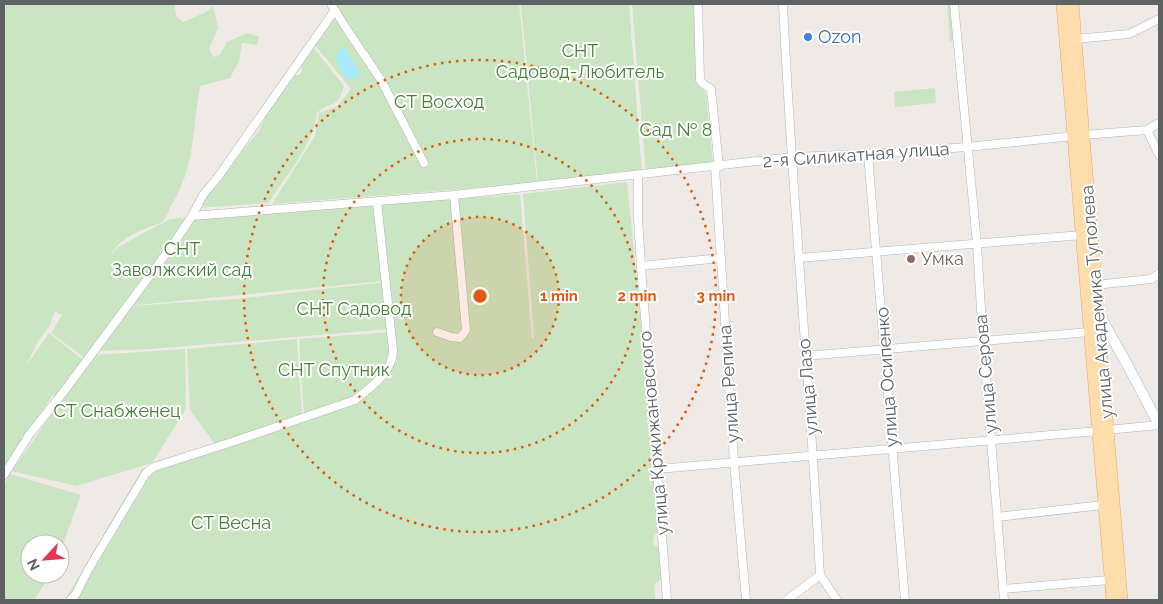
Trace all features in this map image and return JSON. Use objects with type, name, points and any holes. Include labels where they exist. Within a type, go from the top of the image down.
[{"type":"main road","name":"улица Академика Туполева","points":[[1062,4],[1095,285],[1090,332],[1122,600]]},
{"type":"main road","name":"улица Академика Туполева","points":[[1073,4],[1082,235],[1093,312],[1102,430],[1104,505],[1112,600]]},
{"type":"street","name":"улица Репина","points":[[698,4],[700,80],[711,89],[734,462],[746,600]]},
{"type":"street","name":"улица Лазо","points":[[783,4],[805,356],[814,455],[820,575]]},
{"type":"street","name":"улица Серова","points":[[954,4],[977,244],[1004,600]]},
{"type":"street","points":[[4,475],[29,436],[192,216],[203,195],[218,177],[333,7],[381,80],[424,163]]},
{"type":"street","points":[[1075,39],[1129,34],[1159,19]]},
{"type":"street","name":"2-я Силикатная улица","points":[[192,216],[454,195],[793,157],[967,147],[1078,135],[1147,130],[1159,123]]},
{"type":"street","points":[[1147,130],[1159,155]]},
{"type":"street","name":"улица Осипенко","points":[[868,154],[905,600]]},
{"type":"street","name":"улица Кржижановского","points":[[638,175],[641,266],[667,600]]},
{"type":"street","points":[[437,332],[460,338],[466,330],[454,195]]},
{"type":"street","points":[[70,600],[76,594],[88,570],[146,474],[154,467],[355,400],[387,370],[393,359],[393,350],[383,243],[377,202]]},
{"type":"street","points":[[799,258],[1082,235]]},
{"type":"street","points":[[641,266],[721,258]]},
{"type":"street","points":[[1095,285],[1151,278],[1159,274]]},
{"type":"street","points":[[658,469],[1159,425],[1093,312]]},
{"type":"street","points":[[805,356],[1090,332]]},
{"type":"street","points":[[997,517],[1104,505]]},
{"type":"street","points":[[787,600],[820,575],[837,600]]},
{"type":"street","points":[[1003,589],[1109,580]]},
{"type":"green space","points":[[4,4],[174,4],[177,17],[183,22],[206,12],[213,6],[218,28],[209,49],[213,57],[220,55],[227,42],[247,33],[259,37],[257,45],[242,43],[239,61],[230,78],[200,86],[189,161],[180,189],[163,221],[126,238],[114,250],[110,256],[118,247],[170,219],[375,204],[384,281],[126,306],[95,355],[185,349],[186,409],[152,463],[76,486],[12,471],[60,402],[53,395],[4,466]],"holes":[[[55,311],[62,315],[51,333],[85,358],[83,360],[49,333],[26,366],[38,341],[49,327]]]},
{"type":"green space","name":"СТ Восход","points":[[335,4],[519,4],[537,183],[272,204],[315,136],[319,113],[338,106],[351,89],[315,45]]},
{"type":"green space","name":"СНТ Садовод-Любитель","points":[[521,4],[629,4],[642,175],[538,183]]},
{"type":"green space","name":"Сад № 8","points":[[632,4],[696,4],[696,79],[706,94],[713,163],[646,172]]},
{"type":"green space","points":[[947,4],[950,4],[954,41],[950,41]]},
{"type":"green space","points":[[309,42],[344,86],[339,99],[317,113],[315,124],[305,148],[268,203],[198,208],[201,200],[259,131],[270,106],[286,79],[300,74],[302,71],[301,62]]},
{"type":"green space","points":[[935,88],[936,103],[895,107],[894,92]]},
{"type":"green space","name":"СТ Весна","points":[[627,182],[643,333],[659,531],[654,536],[653,544],[659,548],[661,580],[654,584],[655,600],[65,600],[142,469],[354,405],[380,383],[397,361],[381,205],[520,194],[532,338],[534,338],[523,194]]},
{"type":"green space","name":"СНТ Садовод","points":[[385,282],[390,329],[151,349],[97,351],[131,306],[236,299]]},
{"type":"green space","name":"СНТ Спутник","points":[[390,332],[391,358],[374,381],[353,398],[304,415],[299,339]]},
{"type":"green space","points":[[297,339],[302,415],[215,444],[190,410],[187,349]]},
{"type":"green space","points":[[10,474],[81,495],[67,534],[20,534],[20,584],[44,584],[34,600],[4,600],[4,485]]},
{"type":"water","points":[[343,46],[361,74],[347,78],[342,72],[336,58]]},
{"type":"place","name":"Ozon","points":[[808,37]]},
{"type":"place","name":"Умка","points":[[911,259]]},
{"type":"park label","name":"СНТ Заволжский сад","points":[[182,259]]},
{"type":"park label","name":"СТ Снабженец","points":[[117,411]]}]
